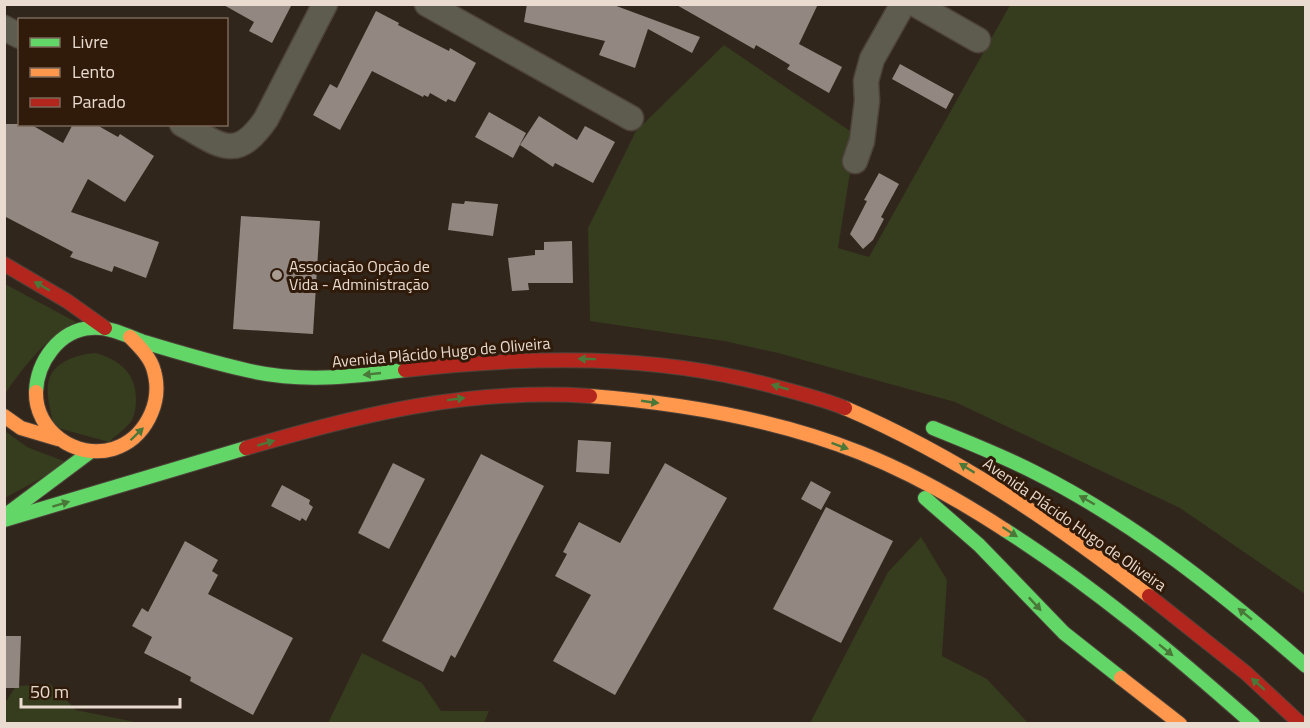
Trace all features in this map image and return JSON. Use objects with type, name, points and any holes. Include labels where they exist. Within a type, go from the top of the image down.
[{"type":"main road","points":[[4,264],[67,301],[105,328],[130,337],[143,350],[153,366],[157,384],[157,402],[150,419],[140,434],[125,445],[108,451]]},
{"type":"main road","points":[[58,440],[45,425],[37,408],[34,389],[38,371],[48,352],[64,337],[83,329],[105,328]]},
{"type":"main road","name":"Avenida Plácido Hugo de Oliveira","points":[[130,337],[223,365],[284,377],[344,377],[548,358],[600,360],[656,364],[726,375],[836,404],[918,440],[1006,492],[1108,564],[1251,678],[1301,723]]},
{"type":"main road","points":[[26,383],[38,371]]},
{"type":"main road","points":[[4,520],[345,420],[394,409],[476,397],[543,394],[573,394],[636,400],[731,416],[792,430],[886,463],[988,518],[1025,541],[1154,640],[1253,723]]},
{"type":"main road","points":[[836,404],[891,415]]},
{"type":"main road","points":[[4,416],[21,428],[90,452],[108,451],[129,454]]},
{"type":"main road","points":[[924,426],[1007,459],[1082,497],[1122,521],[1179,561],[1305,666]]},
{"type":"main road","points":[[4,515],[90,452]]},
{"type":"main road","points":[[160,459],[210,459]]},
{"type":"main road","points":[[886,463],[979,545],[1064,633],[1180,723]]},
{"type":"street","points":[[186,126],[219,145],[231,147],[243,144],[255,135],[266,119],[325,4]]},
{"type":"street","points":[[427,4],[631,118]]},
{"type":"street","points":[[855,162],[862,141],[866,111],[866,81],[872,59],[903,4]]},
{"type":"street","points":[[915,4],[978,40]]},
{"type":"street","points":[[4,28],[18,35]]},
{"type":"green space","points":[[1010,5],[1305,5],[1305,594],[1180,508],[955,402],[778,353],[724,341],[590,321],[588,228],[636,131],[724,45],[856,135],[838,248],[869,257]]},
{"type":"green space","points":[[5,284],[76,322],[54,336],[36,354],[5,394]]},
{"type":"green space","points":[[96,353],[119,364],[130,376],[136,391],[134,416],[125,428],[109,442],[54,427],[48,400],[50,377],[59,365],[81,355]]},
{"type":"green space","points":[[5,431],[27,447],[69,463],[5,498]]},
{"type":"green space","points":[[921,537],[947,580],[942,656],[987,679],[1028,723],[810,723],[888,572]]},
{"type":"green space","points":[[362,653],[422,683],[441,711],[489,711],[484,723],[328,723]]},
{"type":"green space","points":[[50,684],[76,710],[140,723],[5,724],[5,703],[16,686]]},
{"type":"building","points":[[222,4],[292,4],[272,43],[249,31],[254,22]]},
{"type":"building","points":[[527,4],[611,4],[700,37],[692,53],[648,29],[635,68],[599,55],[605,41],[524,22]]},
{"type":"building","points":[[675,4],[818,4],[799,44],[842,67],[829,93],[787,69],[790,65],[756,45],[754,49]]},
{"type":"building","points":[[376,11],[399,23],[398,25],[449,51],[450,48],[476,63],[455,102],[448,99],[446,102],[430,93],[428,97],[424,95],[423,97],[372,71],[340,130],[313,115],[330,84],[337,88]]},
{"type":"building","points":[[900,64],[954,94],[946,109],[892,79]]},
{"type":"building","points":[[489,112],[526,133],[513,158],[475,137]]},
{"type":"building","points":[[539,116],[577,140],[585,126],[615,142],[593,183],[555,163],[553,167],[520,145]]},
{"type":"building","points":[[4,124],[33,126],[63,143],[72,126],[99,126],[118,137],[120,134],[154,156],[125,202],[88,179],[71,212],[159,242],[146,278],[114,266],[112,272],[70,257],[73,252],[4,216]]},
{"type":"building","points":[[879,173],[899,184],[881,217],[884,219],[873,240],[863,249],[850,234],[867,201],[864,200]]},
{"type":"building","points":[[465,201],[498,204],[493,236],[448,230],[452,203],[464,204]]},
{"type":"building","name":"Associação Opção de Vida - Administração","points":[[241,216],[320,221],[313,334],[233,329]]},
{"type":"building","points":[[572,241],[573,283],[528,283],[529,290],[512,291],[508,258],[535,255],[535,250],[544,250],[544,242]]},
{"type":"building","points":[[578,440],[611,442],[609,474],[576,472]]},
{"type":"building","points":[[481,454],[544,486],[455,658],[451,655],[443,672],[382,641]]},
{"type":"building","points":[[393,463],[425,479],[389,549],[358,533]]},
{"type":"building","points":[[665,463],[727,498],[615,695],[553,661],[591,595],[555,576],[567,554],[563,552],[579,522],[620,543]]},
{"type":"building","points":[[811,481],[831,492],[821,510],[801,499]]},
{"type":"building","points":[[282,485],[310,500],[309,504],[313,507],[306,521],[302,518],[300,521],[271,506]]},
{"type":"building","points":[[826,507],[893,541],[841,643],[773,609]]},
{"type":"building","points":[[185,541],[218,560],[212,571],[218,575],[208,594],[293,638],[253,715],[190,681],[191,677],[144,653],[152,637],[132,626],[142,608],[148,612]]},
{"type":"building","points":[[4,636],[21,636],[19,688],[4,688]]},
{"type":"traffic: fast","points":[[36,392],[37,381],[45,359],[52,350],[69,335],[91,328],[111,330],[182,353],[266,374],[326,378],[405,370]]},
{"type":"traffic: fast","points":[[933,428],[1022,466],[1107,513],[1176,560],[1306,666]]},
{"type":"traffic: fast","points":[[4,520],[246,448]]},
{"type":"traffic: fast","points":[[11,511],[90,452]]},
{"type":"traffic: fast","points":[[925,498],[979,545],[1064,633],[1121,678]]},
{"type":"traffic: fast","points":[[1005,530],[1070,574],[1133,622],[1253,724]]},
{"type":"traffic: slow","points":[[36,392],[37,406],[42,418],[60,439],[85,450],[113,449],[124,444],[134,437],[149,418],[156,395],[154,371],[150,361],[130,337]]},
{"type":"traffic: slow","points":[[590,396],[659,403],[727,414],[828,441],[916,478],[1005,530]]},
{"type":"traffic: slow","points":[[845,408],[926,447],[1003,492],[1077,542],[1149,596]]},
{"type":"traffic: slow","points":[[4,416],[21,428],[58,439]]},
{"type":"traffic: slow","points":[[1121,678],[1180,724]]},
{"type":"traffic: jam","points":[[4,264],[67,301],[105,328]]},
{"type":"traffic: jam","points":[[405,370],[545,360],[637,363],[730,376],[802,394],[845,408]]},
{"type":"traffic: jam","points":[[246,448],[331,424],[415,406],[501,396],[590,396]]},
{"type":"traffic: jam","points":[[1149,596],[1246,673],[1301,724]]},
{"type":"place","name":"Associação Opção de Vida - Administração","points":[[277,275]]}]
